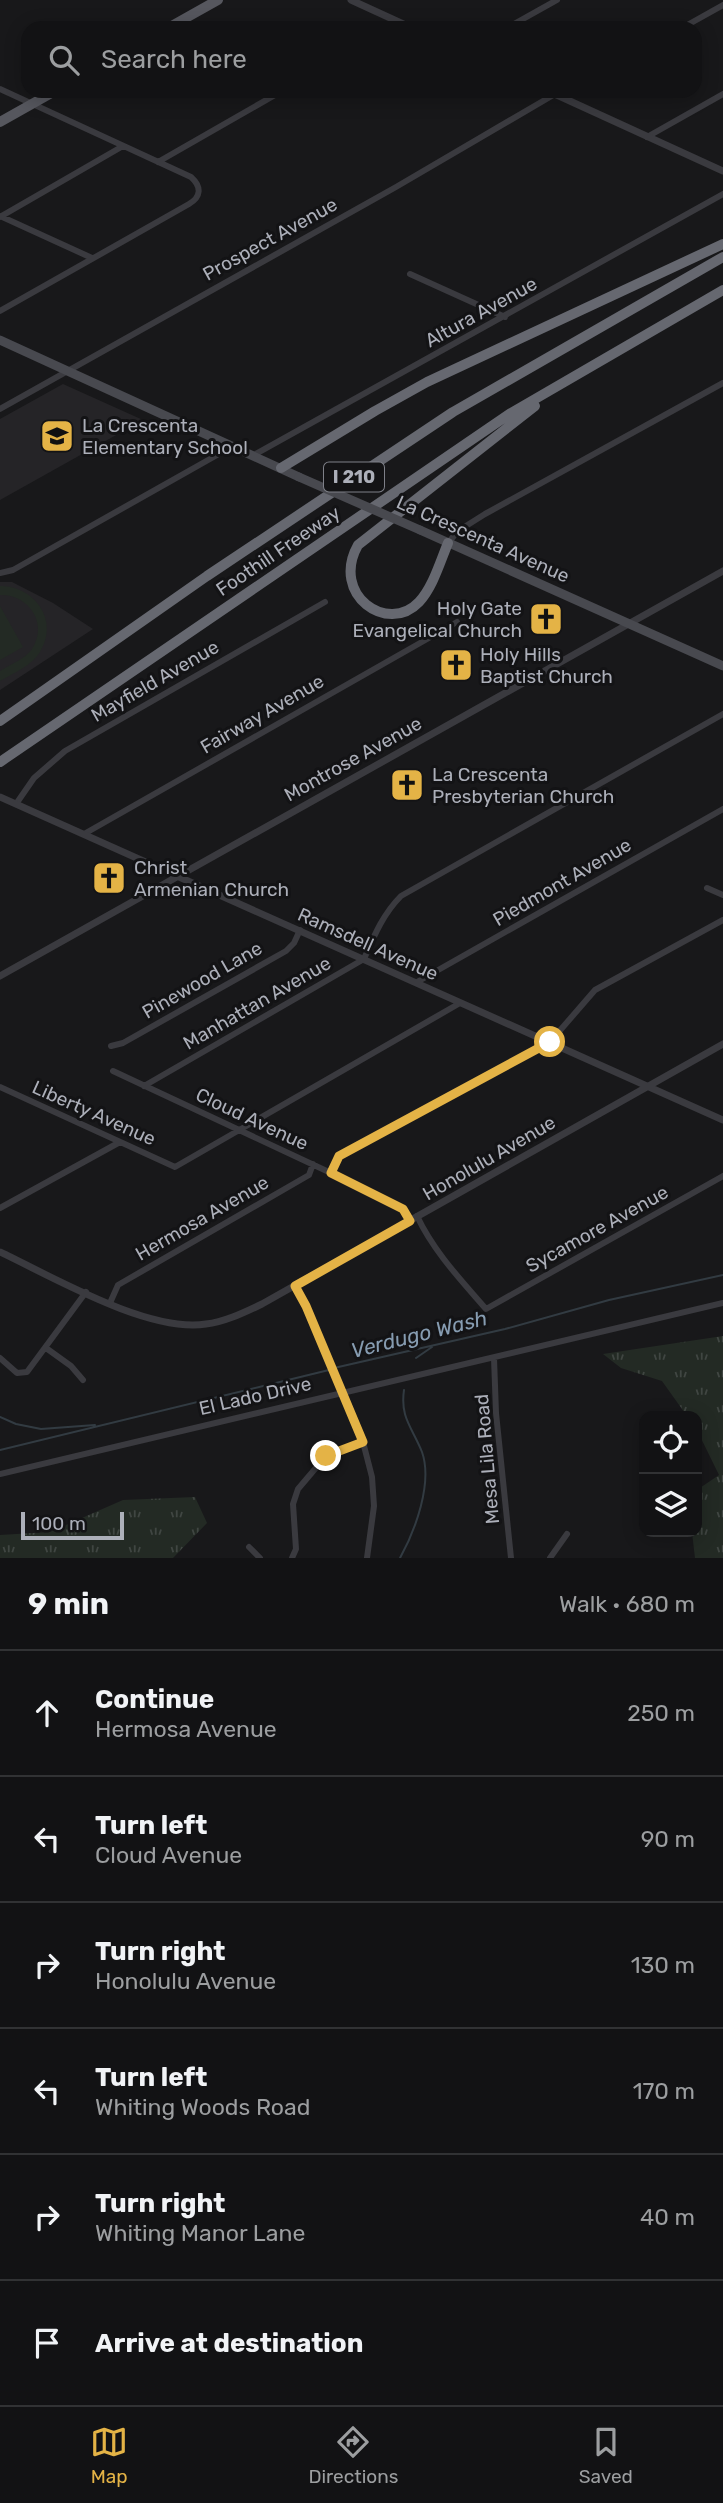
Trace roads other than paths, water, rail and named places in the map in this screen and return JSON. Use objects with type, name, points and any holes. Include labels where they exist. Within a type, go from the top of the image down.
[{"type":"highway","points":[[281,468],[364,417],[428,382],[723,243]]},
{"type":"highway","name":"Foothill Freeway","points":[[0,720],[230,560],[453,412],[723,257]]},
{"type":"highway","name":"Foothill Freeway","points":[[0,762],[511,413],[723,290]]},
{"type":"highway","points":[[448,543],[425,594],[418,604],[406,610],[396,613],[375,610],[365,605],[352,589],[349,567],[358,545],[574,376]]},
{"type":"main road","points":[[180,21],[218,0]]},
{"type":"main road","points":[[0,122],[43,98]]},
{"type":"main road","name":"La Crescenta Avenue","points":[[0,340],[723,666]]},
{"type":"street","points":[[351,0],[397,21]]},
{"type":"street","points":[[520,21],[557,0]]},
{"type":"street","points":[[694,21],[723,5]]},
{"type":"street","points":[[0,89],[195,180],[199,193],[189,204],[0,311]]},
{"type":"street","points":[[647,137],[723,94]]},
{"type":"street","points":[[158,162],[270,98]]},
{"type":"street","name":"Prospect Avenue","points":[[0,409],[396,187],[547,98]]},
{"type":"street","points":[[563,98],[723,171]]},
{"type":"street","points":[[0,216],[123,146]]},
{"type":"street","name":"Altura Avenue","points":[[254,456],[723,194]]},
{"type":"street","points":[[0,216],[92,258]]},
{"type":"street","points":[[410,274],[505,317]]},
{"type":"street","points":[[448,543],[458,531],[485,514],[723,383]]},
{"type":"street","points":[[0,573],[13,570],[233,446]]},
{"type":"street","name":"Montrose Avenue","points":[[0,976],[723,571]]},
{"type":"street","name":"Mayfield Avenue","points":[[16,804],[34,778],[65,751],[325,602]]},
{"type":"street","name":"Fairway Avenue","points":[[85,834],[457,622]]},
{"type":"street","points":[[364,959],[381,922],[401,896],[723,713]]},
{"type":"street","name":"Ramsdell Avenue","points":[[0,797],[723,1120]]},
{"type":"street","name":"Piedmont Avenue","points":[[417,982],[723,809]]},
{"type":"street","points":[[707,888],[723,895]]},
{"type":"street","points":[[331,1173],[339,1156],[550,1042],[595,990],[723,920]]},
{"type":"street","name":"Pinewood Lane","points":[[111,1046],[123,1043],[269,961],[294,943],[300,930]]},
{"type":"street","name":"Manhattan Avenue","points":[[144,1086],[364,959]]},
{"type":"street","points":[[239,1130],[460,1003]]},
{"type":"street","name":"Honolulu Avenue","points":[[0,1252],[150,1319],[206,1324],[262,1304],[723,1044]]},
{"type":"street","name":"Cloud Avenue","points":[[113,1071],[403,1209],[410,1221]]},
{"type":"street","name":"Liberty Avenue","points":[[0,1087],[175,1167],[239,1130]]},
{"type":"street","points":[[0,1208],[120,1142]]},
{"type":"street","name":"Hermosa Avenue","points":[[110,1303],[118,1285],[309,1175],[313,1164]]},
{"type":"street","name":"Sycamore Avenue","points":[[417,1216],[427,1237],[486,1309],[723,1176]]},
{"type":"street","points":[[295,1286],[363,1442],[374,1495],[367,1558]]},
{"type":"street","points":[[0,1358],[17,1373],[25,1374],[86,1292]]},
{"type":"street","name":"El Lado Drive","points":[[0,1474],[723,1303]]},
{"type":"street","points":[[46,1348],[71,1366],[83,1380]]},
{"type":"street","name":"Mesa Lila Road","points":[[494,1358],[496,1413],[511,1558]]},
{"type":"street","points":[[292,1558],[296,1549],[293,1504],[298,1489],[326,1456],[363,1442]]},
{"type":"street","points":[[550,1558],[567,1534]]},
{"type":"street","points":[[249,1547],[260,1558]]},
{"type":"waterway","name":"Verdugo Wash","points":[[334,1368],[505,1329],[609,1300],[723,1275]]},
{"type":"waterway","points":[[416,1358],[432,1347]]},
{"type":"waterway","name":"Verdugo Wash","points":[[0,1450],[329,1370]]},
{"type":"waterway","points":[[400,1558],[421,1506],[425,1478],[422,1452],[405,1415],[404,1390]]},
{"type":"waterway","points":[[0,1417],[16,1424],[41,1429],[95,1425]]},
{"type":"place","name":"La Crescenta Elementary School","points":[[57,436]]},
{"type":"place","name":"Holy Gate Evangelical Church","points":[[546,619]]},
{"type":"place","name":"Holy Hills Baptist Church","points":[[456,665]]},
{"type":"place","name":"La Crescenta Presbyterian Church","points":[[407,785]]},
{"type":"place","name":"Christ Armenian Church","points":[[109,878]]}]
